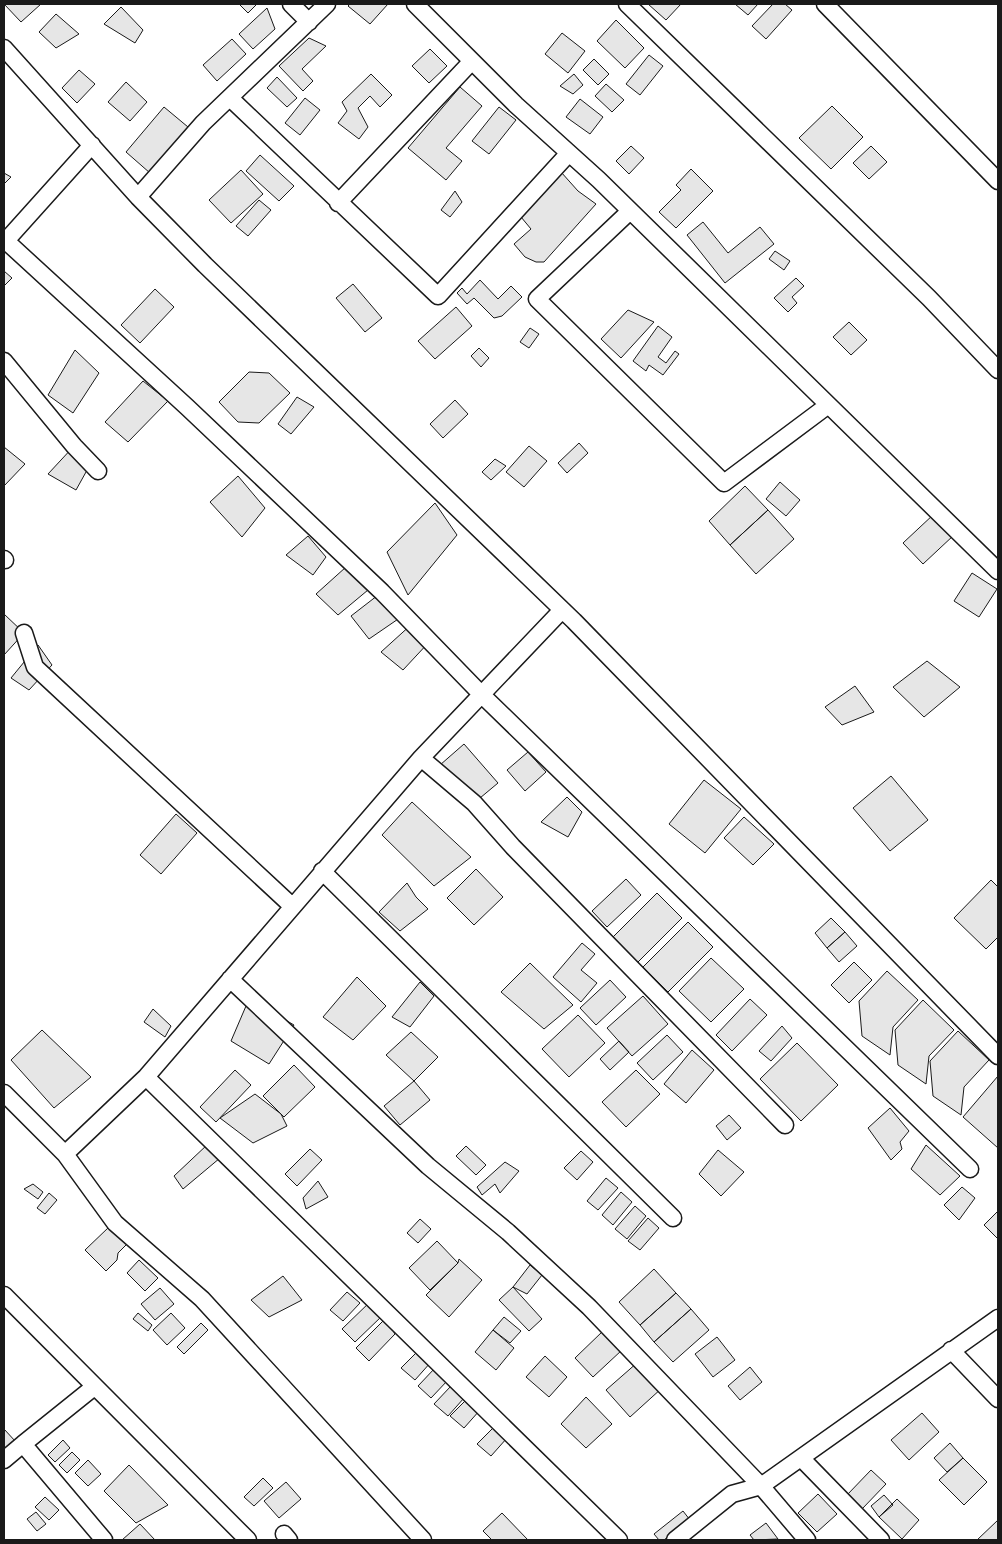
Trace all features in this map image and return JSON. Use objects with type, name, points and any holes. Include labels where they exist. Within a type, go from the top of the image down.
[{"type":"street","points":[[291,4],[309,22]]},
{"type":"street","points":[[138,197],[203,123],[327,4]]},
{"type":"street","points":[[415,4],[472,61],[630,211],[827,406],[998,571]]},
{"type":"street","points":[[627,4],[929,298],[998,370]]},
{"type":"street","points":[[825,4],[998,181]]},
{"type":"street","points":[[4,48],[138,197],[212,272],[562,610],[998,1056]]},
{"type":"street","points":[[338,203],[472,61]]},
{"type":"street","points":[[230,98],[338,203],[438,296],[569,153]]},
{"type":"street","points":[[92,146],[5,242],[187,407],[382,592],[482,695],[970,1170]]},
{"type":"street","points":[[630,211],[537,299],[724,483],[827,406]]},
{"type":"street","points":[[4,361],[74,446],[98,470]]},
{"type":"street","points":[[65,1154],[146,1077],[322,871],[422,758],[562,610]]},
{"type":"street","points":[[24,633],[35,667],[292,906]]},
{"type":"street","points":[[422,758],[474,803],[512,847],[785,1125]]},
{"type":"street","points":[[322,871],[673,1218]]},
{"type":"street","points":[[230,979],[428,1166],[508,1232],[589,1307],[761,1486],[807,1540]]},
{"type":"street","points":[[146,1077],[619,1540]]},
{"type":"street","points":[[4,1093],[65,1154],[115,1223],[202,1299],[423,1540]]},
{"type":"street","points":[[5,1299],[248,1540]]},
{"type":"street","points":[[675,1540],[732,1494],[761,1486],[802,1459],[998,1318]]},
{"type":"street","points":[[951,1350],[998,1399]]},
{"type":"street","points":[[4,1460],[94,1387]]},
{"type":"street","points":[[23,1444],[104,1540]]},
{"type":"street","points":[[802,1459],[881,1540]]},
{"type":"building","points":[[4,4],[41,4],[21,22]]},
{"type":"building","points":[[239,4],[257,4],[248,13]]},
{"type":"building","points":[[350,4],[388,4],[370,24],[348,6]]},
{"type":"building","points":[[648,4],[681,4],[666,20]]},
{"type":"building","points":[[735,4],[758,4],[748,15]]},
{"type":"building","points":[[773,4],[785,4],[792,10],[766,39],[752,26]]},
{"type":"building","points":[[121,7],[143,30],[135,43],[104,24]]},
{"type":"building","points":[[267,8],[275,29],[253,49],[239,34]]},
{"type":"building","points":[[56,14],[79,34],[56,48],[39,32]]},
{"type":"building","points":[[616,20],[644,48],[625,68],[597,41]]},
{"type":"building","points":[[562,33],[585,51],[568,73],[545,54]]},
{"type":"building","points":[[309,38],[326,46],[302,69],[313,81],[303,91],[279,66]]},
{"type":"building","points":[[232,39],[246,54],[217,81],[203,65]]},
{"type":"building","points":[[430,49],[447,66],[429,83],[412,66]]},
{"type":"building","points":[[649,55],[663,66],[640,95],[626,84]]},
{"type":"building","points":[[594,59],[609,74],[598,85],[583,70]]},
{"type":"building","points":[[79,70],[95,84],[77,103],[62,88]]},
{"type":"building","points":[[371,74],[392,95],[380,107],[370,96],[358,108],[368,127],[359,139],[338,123],[347,111],[342,102]]},
{"type":"building","points":[[574,74],[583,85],[573,94],[560,86]]},
{"type":"building","points":[[277,77],[297,98],[287,107],[267,88]]},
{"type":"building","points":[[126,82],[147,102],[130,121],[108,102]]},
{"type":"building","points":[[606,84],[624,100],[612,112],[595,96]]},
{"type":"building","points":[[460,87],[482,106],[446,148],[462,161],[446,180],[408,148]]},
{"type":"building","points":[[305,98],[320,110],[300,135],[285,123]]},
{"type":"building","points":[[580,99],[603,117],[590,134],[566,117]]},
{"type":"building","points":[[832,106],[863,137],[831,169],[799,138]]},
{"type":"building","points":[[164,107],[188,127],[150,173],[126,152]]},
{"type":"building","points":[[499,107],[516,120],[489,154],[472,141]]},
{"type":"building","points":[[631,146],[644,158],[629,174],[616,161]]},
{"type":"building","points":[[871,146],[887,162],[869,179],[853,163]]},
{"type":"building","points":[[260,155],[294,186],[279,201],[246,171]]},
{"type":"building","points":[[691,169],[713,191],[676,228],[659,212],[681,190],[676,185]]},
{"type":"building","points":[[241,170],[263,194],[231,223],[209,200]]},
{"type":"building","points":[[561,172],[578,191],[596,204],[544,262],[536,262],[525,257],[514,244],[531,229],[516,211]]},
{"type":"building","points":[[4,173],[11,177],[4,184]]},
{"type":"building","points":[[455,191],[462,202],[450,217],[441,210]]},
{"type":"building","points":[[259,200],[271,210],[248,236],[236,226]]},
{"type":"building","points":[[703,222],[728,253],[760,227],[774,244],[725,283],[687,235]]},
{"type":"building","points":[[775,251],[790,261],[784,270],[769,259]]},
{"type":"building","points":[[4,271],[12,278],[4,286]]},
{"type":"building","points":[[796,278],[804,286],[792,297],[797,303],[788,312],[774,298]]},
{"type":"building","points":[[480,280],[498,299],[511,286],[522,297],[502,316],[494,318],[474,298],[467,304],[457,293],[462,288],[467,294]]},
{"type":"building","points":[[353,284],[382,318],[365,332],[336,298]]},
{"type":"building","points":[[155,289],[174,307],[140,343],[121,325]]},
{"type":"building","points":[[456,307],[472,326],[435,359],[418,341]]},
{"type":"building","points":[[628,310],[654,322],[621,358],[601,339]]},
{"type":"building","points":[[849,322],[867,340],[851,355],[833,337]]},
{"type":"building","points":[[658,326],[672,337],[658,357],[666,363],[675,351],[679,354],[663,375],[649,365],[646,371],[633,361]]},
{"type":"building","points":[[530,328],[539,334],[529,348],[520,342]]},
{"type":"building","points":[[479,348],[489,358],[481,367],[471,356]]},
{"type":"building","points":[[75,350],[99,373],[73,413],[48,395]]},
{"type":"building","points":[[249,372],[269,373],[290,393],[259,423],[238,422],[219,402]]},
{"type":"building","points":[[143,381],[168,401],[128,442],[105,422]]},
{"type":"building","points":[[297,397],[314,407],[291,434],[278,424]]},
{"type":"building","points":[[455,400],[468,414],[443,438],[430,424]]},
{"type":"building","points":[[579,443],[588,453],[567,473],[558,463]]},
{"type":"building","points":[[74,446],[91,463],[76,490],[48,474]]},
{"type":"building","points":[[529,446],[547,461],[524,487],[506,472]]},
{"type":"building","points":[[4,447],[25,464],[4,486]]},
{"type":"building","points":[[495,459],[506,466],[491,480],[482,472]]},
{"type":"building","points":[[238,476],[265,508],[242,537],[210,502]]},
{"type":"building","points":[[780,482],[800,500],[786,516],[766,499]]},
{"type":"building","points":[[745,486],[768,510],[730,545],[709,521]]},
{"type":"building","points":[[435,503],[457,535],[408,595],[387,552]]},
{"type":"building","points":[[768,510],[794,539],[756,574],[730,545]]},
{"type":"building","points":[[934,514],[954,535],[923,564],[903,543]]},
{"type":"building","points":[[308,536],[326,557],[313,575],[286,555]]},
{"type":"building","points":[[346,567],[368,590],[338,615],[316,594]]},
{"type":"building","points":[[972,573],[997,589],[979,617],[954,601]]},
{"type":"building","points":[[382,592],[404,615],[369,639],[351,616]]},
{"type":"building","points":[[4,614],[24,633],[4,655]]},
{"type":"building","points":[[413,623],[430,641],[403,670],[381,652]]},
{"type":"building","points":[[38,645],[52,665],[29,690],[11,678]]},
{"type":"building","points":[[927,661],[960,687],[924,717],[893,687]]},
{"type":"building","points":[[855,686],[874,712],[842,725],[825,707]]},
{"type":"building","points":[[464,744],[498,783],[474,803],[440,765]]},
{"type":"building","points":[[528,752],[546,772],[525,791],[507,770]]},
{"type":"building","points":[[891,776],[928,820],[890,851],[853,808]]},
{"type":"building","points":[[704,780],[741,809],[705,853],[669,824]]},
{"type":"building","points":[[567,797],[582,812],[568,837],[541,822]]},
{"type":"building","points":[[412,802],[471,857],[434,886],[382,835]]},
{"type":"building","points":[[176,814],[197,833],[161,874],[140,855]]},
{"type":"building","points":[[744,817],[774,844],[753,865],[724,838]]},
{"type":"building","points":[[476,869],[503,897],[474,925],[447,898]]},
{"type":"building","points":[[626,879],[641,895],[607,927],[592,911]]},
{"type":"building","points":[[991,880],[998,887],[998,937],[986,949],[954,918]]},
{"type":"building","points":[[407,883],[416,897],[428,909],[400,931],[379,912]]},
{"type":"building","points":[[657,893],[682,918],[637,963],[612,938]]},
{"type":"building","points":[[831,918],[845,932],[827,948],[815,933]]},
{"type":"building","points":[[688,922],[713,947],[668,992],[643,967]]},
{"type":"building","points":[[845,932],[857,946],[839,962],[827,948]]},
{"type":"building","points":[[582,943],[595,954],[581,970],[597,983],[581,1002],[553,977]]},
{"type":"building","points":[[711,958],[744,989],[711,1022],[679,991]]},
{"type":"building","points":[[854,962],[872,980],[849,1003],[831,985]]},
{"type":"building","points":[[530,963],[573,1005],[544,1029],[501,992]]},
{"type":"building","points":[[887,971],[918,1000],[893,1027],[890,1055],[862,1036],[859,1001]]},
{"type":"building","points":[[357,977],[386,1006],[353,1040],[323,1017]]},
{"type":"building","points":[[610,980],[626,997],[596,1025],[580,1008]]},
{"type":"building","points":[[420,982],[434,996],[410,1027],[392,1017]]},
{"type":"building","points":[[643,996],[668,1024],[632,1056],[607,1028]]},
{"type":"building","points":[[249,999],[294,1025],[269,1064],[231,1041]]},
{"type":"building","points":[[750,999],[767,1015],[732,1051],[716,1035]]},
{"type":"building","points":[[923,1000],[954,1030],[929,1056],[926,1084],[898,1065],[895,1030]]},
{"type":"building","points":[[153,1009],[171,1026],[165,1037],[144,1022]]},
{"type":"building","points":[[578,1015],[605,1043],[569,1077],[542,1049]]},
{"type":"building","points":[[782,1026],[792,1038],[771,1061],[759,1051]]},
{"type":"building","points":[[42,1030],[91,1077],[54,1108],[11,1060]]},
{"type":"building","points":[[958,1031],[989,1060],[964,1087],[961,1115],[933,1096],[930,1061]]},
{"type":"building","points":[[411,1032],[438,1057],[414,1081],[386,1055]]},
{"type":"building","points":[[667,1035],[683,1052],[653,1080],[637,1063]]},
{"type":"building","points":[[619,1041],[629,1052],[610,1070],[600,1059]]},
{"type":"building","points":[[797,1043],[838,1085],[801,1121],[760,1079]]},
{"type":"building","points":[[692,1050],[714,1070],[686,1103],[664,1084]]},
{"type":"building","points":[[294,1065],[315,1087],[284,1117],[263,1096]]},
{"type":"building","points":[[235,1070],[251,1085],[216,1122],[200,1107]]},
{"type":"building","points":[[636,1070],[660,1094],[626,1127],[602,1102]]},
{"type":"building","points":[[998,1076],[998,1148],[963,1117]]},
{"type":"building","points":[[414,1081],[430,1100],[400,1125],[384,1106]]},
{"type":"building","points":[[255,1094],[281,1114],[287,1126],[253,1143],[220,1118]]},
{"type":"building","points":[[890,1108],[909,1131],[900,1142],[902,1149],[891,1160],[868,1128]]},
{"type":"building","points":[[729,1115],[741,1128],[727,1140],[716,1126]]},
{"type":"building","points":[[208,1144],[220,1158],[183,1189],[174,1176]]},
{"type":"building","points":[[926,1145],[960,1176],[940,1195],[911,1169]]},
{"type":"building","points":[[466,1146],[486,1165],[476,1175],[456,1156]]},
{"type":"building","points":[[310,1149],[322,1160],[297,1186],[285,1174]]},
{"type":"building","points":[[718,1150],[744,1172],[721,1196],[699,1174]]},
{"type":"building","points":[[581,1151],[593,1162],[577,1180],[564,1168]]},
{"type":"building","points":[[505,1162],[519,1171],[500,1193],[495,1184],[482,1195],[477,1187]]},
{"type":"building","points":[[606,1178],[618,1188],[598,1210],[587,1201]]},
{"type":"building","points":[[318,1181],[328,1197],[306,1209],[303,1198]]},
{"type":"building","points":[[33,1184],[43,1192],[38,1199],[24,1189]]},
{"type":"building","points":[[962,1187],[975,1198],[959,1220],[944,1205]]},
{"type":"building","points":[[621,1192],[632,1202],[613,1225],[602,1215]]},
{"type":"building","points":[[49,1193],[57,1200],[45,1214],[37,1208]]},
{"type":"building","points":[[635,1206],[646,1216],[627,1239],[615,1229]]},
{"type":"building","points":[[998,1211],[998,1239],[984,1225]]},
{"type":"building","points":[[648,1218],[659,1228],[640,1250],[628,1241]]},
{"type":"building","points":[[420,1219],[431,1229],[418,1243],[407,1233]]},
{"type":"building","points":[[109,1227],[127,1244],[118,1253],[117,1260],[106,1271],[85,1250]]},
{"type":"building","points":[[437,1241],[458,1263],[430,1290],[409,1268]]},
{"type":"building","points":[[459,1259],[482,1280],[449,1317],[426,1295],[458,1263]]},
{"type":"building","points":[[139,1260],[158,1278],[145,1291],[127,1273]]},
{"type":"building","points":[[530,1265],[542,1275],[527,1294],[513,1287]]},
{"type":"building","points":[[654,1269],[676,1293],[640,1325],[619,1302]]},
{"type":"building","points":[[283,1276],[302,1300],[269,1317],[251,1300]]},
{"type":"building","points":[[513,1287],[542,1319],[529,1331],[499,1300]]},
{"type":"building","points":[[160,1288],[174,1304],[155,1320],[141,1304]]},
{"type":"building","points":[[347,1292],[360,1303],[343,1321],[330,1310]]},
{"type":"building","points":[[676,1293],[691,1309],[654,1342],[640,1325]]},
{"type":"building","points":[[373,1299],[382,1316],[355,1342],[342,1329]]},
{"type":"building","points":[[691,1309],[709,1330],[673,1362],[654,1342]]},
{"type":"building","points":[[138,1313],[152,1325],[148,1331],[133,1319]]},
{"type":"building","points":[[171,1313],[185,1328],[167,1345],[153,1330]]},
{"type":"building","points":[[504,1317],[521,1331],[510,1343],[493,1330]]},
{"type":"building","points":[[386,1318],[395,1334],[369,1361],[356,1348]]},
{"type":"building","points":[[201,1323],[208,1330],[184,1354],[177,1347]]},
{"type":"building","points":[[493,1330],[514,1348],[496,1370],[475,1352]]},
{"type":"building","points":[[603,1331],[622,1350],[593,1377],[575,1358]]},
{"type":"building","points":[[717,1337],[735,1360],[713,1377],[695,1354]]},
{"type":"building","points":[[418,1351],[431,1362],[415,1380],[401,1368]]},
{"type":"building","points":[[545,1356],[567,1377],[549,1397],[526,1377]]},
{"type":"building","points":[[638,1362],[662,1388],[630,1417],[606,1390]]},
{"type":"building","points":[[750,1367],[762,1382],[740,1400],[728,1386]]},
{"type":"building","points":[[435,1368],[448,1380],[431,1398],[418,1386]]},
{"type":"building","points":[[451,1386],[464,1398],[448,1416],[434,1404]]},
{"type":"building","points":[[586,1397],[612,1424],[586,1448],[561,1424]]},
{"type":"building","points":[[468,1398],[480,1410],[464,1428],[450,1416]]},
{"type":"building","points":[[922,1413],[939,1432],[909,1460],[891,1440]]},
{"type":"building","points":[[495,1426],[507,1438],[491,1456],[477,1444]]},
{"type":"building","points":[[4,1429],[16,1442],[6,1450],[4,1448]]},
{"type":"building","points":[[63,1440],[70,1448],[55,1462],[48,1455]]},
{"type":"building","points":[[950,1443],[963,1458],[947,1472],[934,1458]]},
{"type":"building","points":[[72,1452],[80,1460],[67,1473],[59,1465]]},
{"type":"building","points":[[963,1458],[987,1482],[964,1505],[939,1480]]},
{"type":"building","points":[[88,1460],[101,1474],[88,1486],[75,1473]]},
{"type":"building","points":[[129,1465],[168,1505],[136,1523],[104,1491]]},
{"type":"building","points":[[871,1470],[886,1484],[862,1509],[847,1495]]},
{"type":"building","points":[[263,1478],[273,1488],[254,1506],[244,1497]]},
{"type":"building","points":[[286,1482],[301,1499],[279,1518],[264,1501]]},
{"type":"building","points":[[818,1494],[837,1514],[817,1532],[798,1513]]},
{"type":"building","points":[[884,1495],[893,1505],[879,1517],[871,1506]]},
{"type":"building","points":[[45,1497],[59,1510],[49,1520],[35,1507]]},
{"type":"building","points":[[897,1499],[919,1520],[902,1539],[879,1517]]},
{"type":"building","points":[[683,1511],[690,1520],[664,1540],[659,1540],[654,1534]]},
{"type":"building","points":[[36,1512],[46,1524],[37,1531],[27,1519]]},
{"type":"building","points":[[502,1513],[528,1540],[492,1540],[483,1531]]},
{"type":"building","points":[[998,1520],[998,1540],[977,1540]]},
{"type":"building","points":[[766,1523],[778,1539],[754,1540],[750,1535]]},
{"type":"building","points":[[140,1524],[155,1540],[122,1540]]}]
